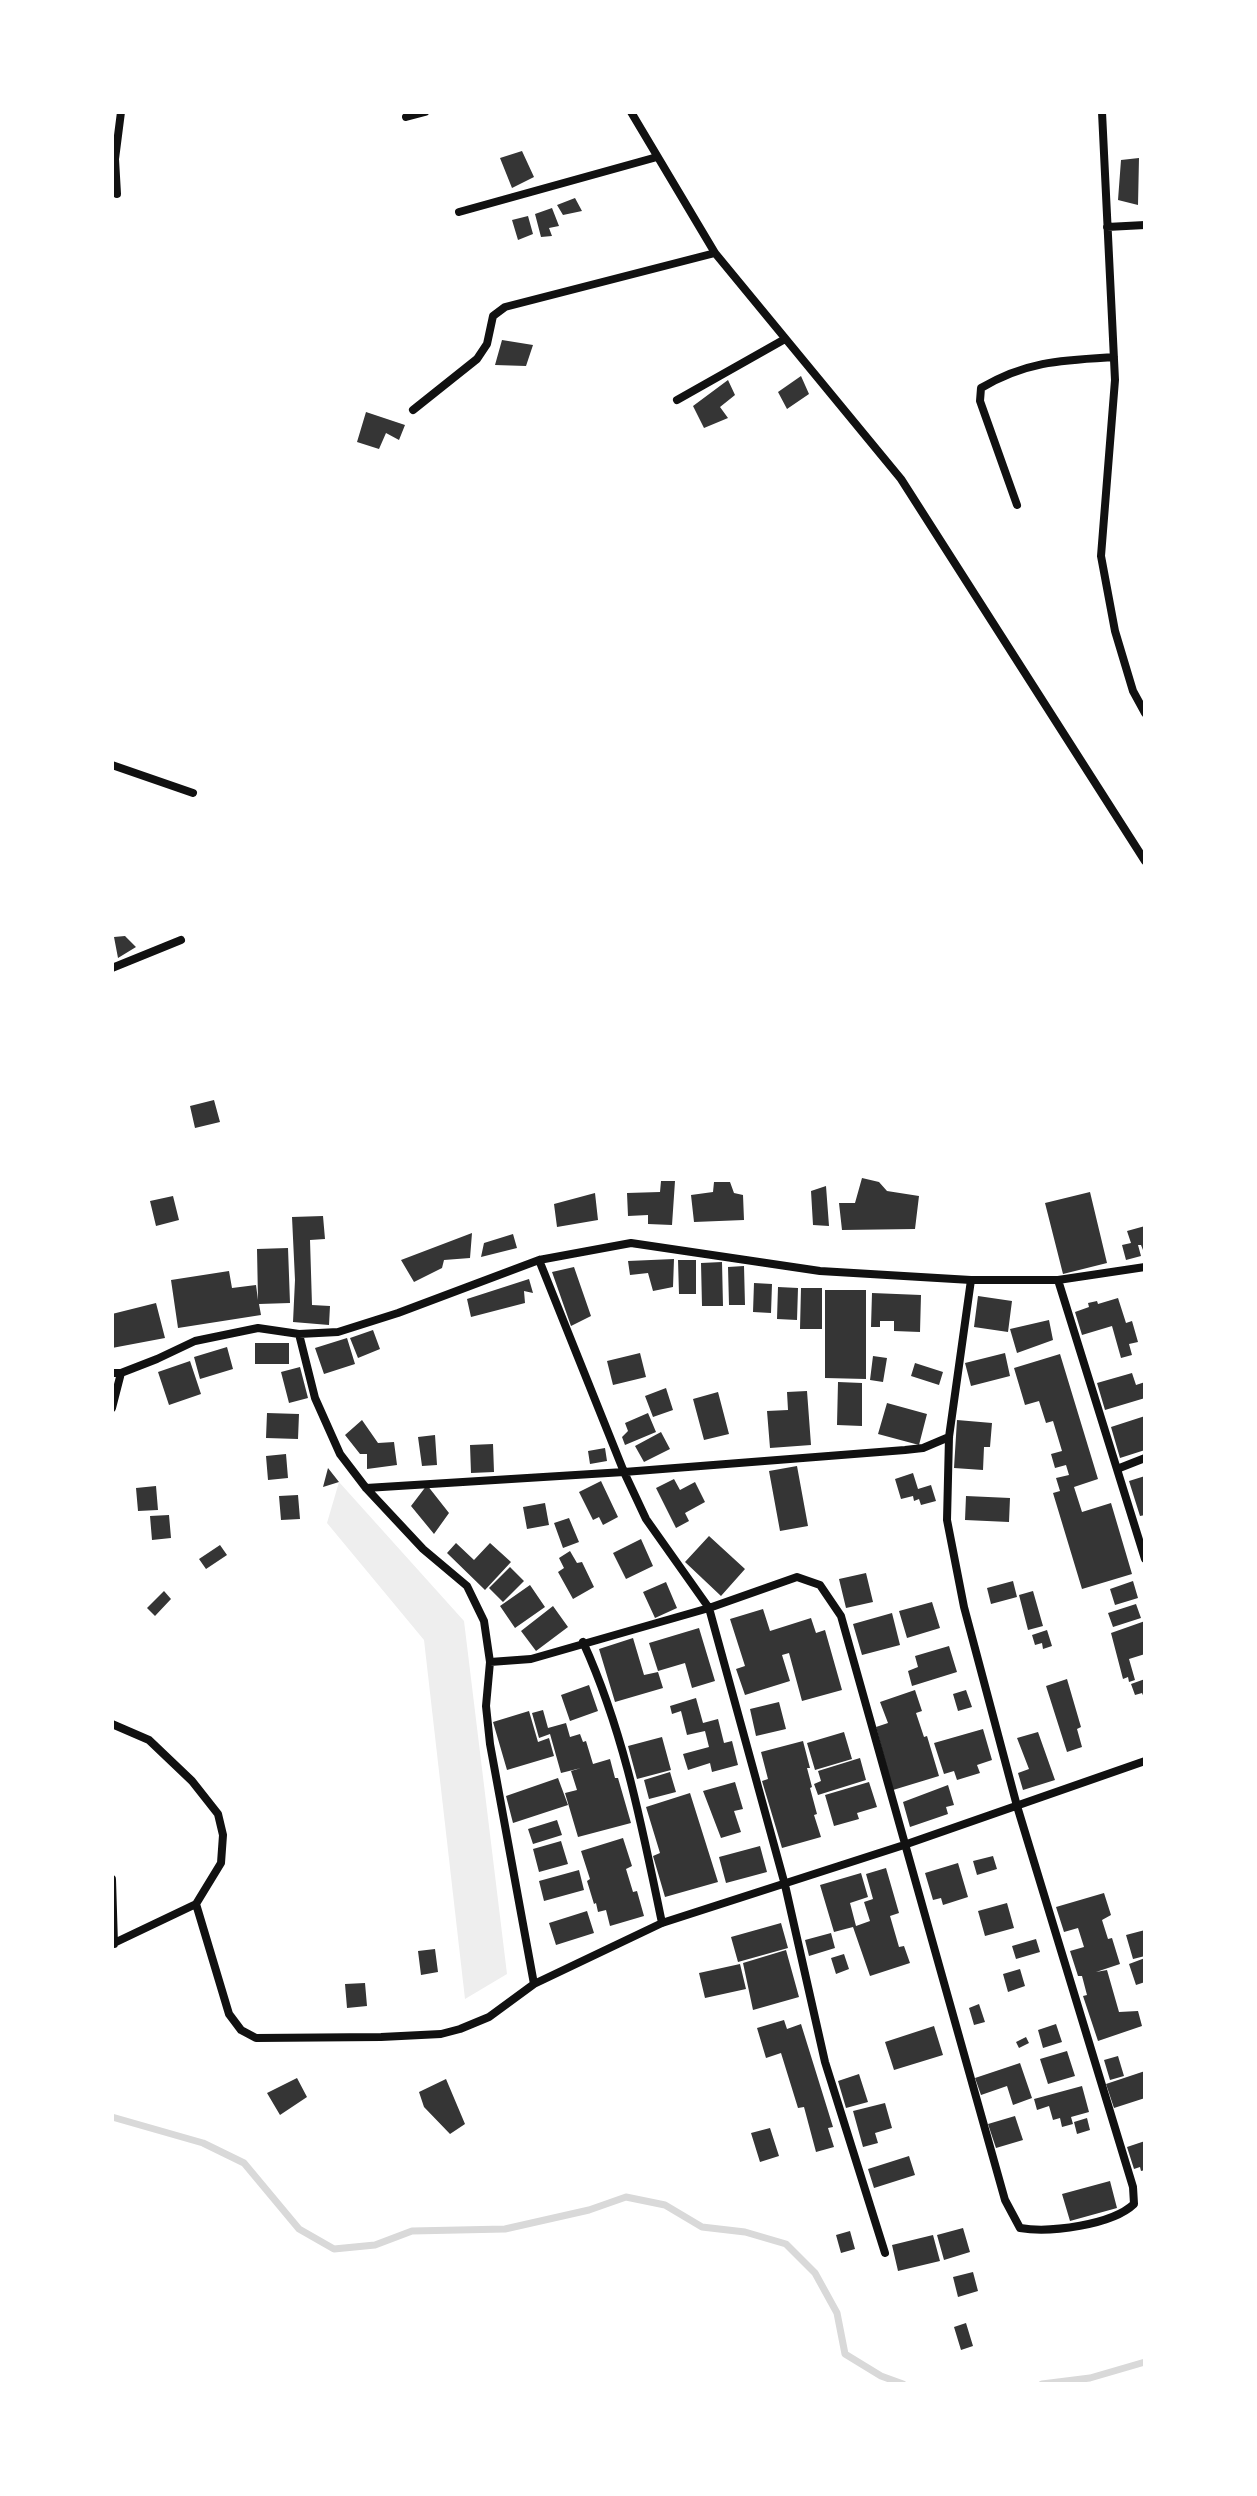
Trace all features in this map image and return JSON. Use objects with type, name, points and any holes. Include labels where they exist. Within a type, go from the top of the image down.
[{"type":"street","points":[[117,194],[115,159],[121,112]]},
{"type":"street","points":[[406,117],[425,112]]},
{"type":"street","points":[[631,112],[715,253],[901,479],[1145,861]]},
{"type":"street","points":[[1102,112],[1115,380],[1101,556],[1115,631],[1133,691],[1145,713]]},
{"type":"street","points":[[459,212],[657,157]]},
{"type":"street","points":[[1107,227],[1145,225]]},
{"type":"street","points":[[413,410],[477,359],[487,344],[493,316],[505,307],[715,253]]},
{"type":"street","points":[[677,400],[785,339]]},
{"type":"street","points":[[1017,505],[980,401],[981,388],[1046,361],[1114,357]]},
{"type":"street","points":[[112,765],[193,793]]},
{"type":"street","points":[[112,968],[181,940]]},
{"type":"street","points":[[112,1408],[116,1373],[195,1341],[258,1328],[299,1334],[338,1332],[539,1260],[631,1243],[820,1271],[971,1280],[1058,1280],[1145,1267]]},
{"type":"street","points":[[539,1260],[646,1519],[709,1608],[785,1885],[825,2062],[885,2253]]},
{"type":"street","points":[[490,1662],[531,1659],[709,1608],[797,1577],[820,1585],[841,1616],[1005,2200],[1020,2228],[1040,2231],[1075,2226],[1126,2212],[1134,2204],[1133,2187],[1017,1806],[964,1607],[947,1520],[949,1437],[971,1280]]},
{"type":"street","points":[[1058,1280],[1145,1559]]},
{"type":"street","points":[[299,1334],[315,1398],[340,1454],[366,1488],[423,1549],[467,1586],[484,1621],[490,1662],[486,1706],[490,1744],[534,1984]]},
{"type":"street","points":[[366,1488],[905,1450],[923,1448],[949,1437]]},
{"type":"street","points":[[1117,1469],[1145,1458]]},
{"type":"street","points":[[583,1642],[604,1689],[630,1773],[662,1923]]},
{"type":"street","points":[[112,1724],[149,1740],[192,1781],[218,1814],[223,1835],[221,1863],[196,1904],[113,1944],[112,1879]]},
{"type":"street","points":[[196,1904],[229,2014],[241,2030],[256,2038],[441,2034],[489,2017],[534,1984],[662,1923],[785,1885],[1145,1761]]},
{"type":"shaded area","points":[[339,1482],[464,1621],[507,1974],[465,1999],[424,1640],[327,1523]]},
{"type":"building","points":[[522,151],[534,177],[512,188],[500,158]]},
{"type":"building","points":[[1139,158],[1138,205],[1118,200],[1121,160]]},
{"type":"building","points":[[575,198],[582,211],[563,215],[557,205]]},
{"type":"building","points":[[552,208],[559,226],[549,228],[552,236],[541,237],[535,214]]},
{"type":"building","points":[[528,216],[533,234],[518,240],[512,220]]},
{"type":"building","points":[[502,340],[533,345],[526,366],[495,365]]},
{"type":"building","points":[[801,376],[809,394],[787,409],[778,392]]},
{"type":"building","points":[[728,380],[735,395],[720,407],[728,418],[704,428],[693,406]]},
{"type":"building","points":[[366,412],[405,425],[399,440],[386,433],[379,449],[357,442]]},
{"type":"building","points":[[125,936],[136,947],[118,958],[114,937]]},
{"type":"building","points":[[214,1100],[220,1122],[195,1128],[190,1106]]},
{"type":"building","points":[[862,1178],[879,1182],[887,1191],[919,1196],[915,1229],[842,1230],[839,1203],[855,1203]]},
{"type":"building","points":[[661,1181],[675,1181],[672,1225],[648,1224],[648,1215],[628,1216],[627,1193],[660,1192]]},
{"type":"building","points":[[714,1182],[730,1182],[734,1193],[743,1195],[744,1220],[694,1222],[691,1195],[713,1192]]},
{"type":"building","points":[[826,1186],[829,1226],[813,1225],[811,1191]]},
{"type":"building","points":[[1090,1192],[1107,1263],[1063,1274],[1045,1203]]},
{"type":"building","points":[[595,1193],[598,1220],[557,1227],[554,1204]]},
{"type":"building","points":[[173,1196],[179,1220],[156,1226],[150,1201]]},
{"type":"building","points":[[323,1216],[325,1239],[310,1240],[312,1305],[330,1306],[329,1325],[293,1322],[292,1217]]},
{"type":"building","points":[[1145,1226],[1145,1255],[1141,1245],[1138,1245],[1141,1256],[1126,1260],[1122,1245],[1131,1243],[1127,1231]]},
{"type":"building","points":[[472,1233],[470,1258],[444,1260],[442,1268],[414,1282],[401,1260]]},
{"type":"building","points":[[513,1234],[517,1248],[481,1257],[484,1243]]},
{"type":"building","points":[[288,1248],[290,1303],[259,1304],[261,1315],[178,1328],[171,1280],[229,1271],[232,1288],[256,1285],[258,1300],[257,1249]]},
{"type":"building","points":[[674,1259],[673,1287],[653,1291],[648,1273],[630,1275],[628,1261]]},
{"type":"building","points":[[678,1260],[696,1260],[696,1294],[679,1294]]},
{"type":"building","points":[[722,1262],[723,1306],[702,1306],[701,1263]]},
{"type":"building","points":[[744,1266],[745,1305],[729,1305],[728,1267]]},
{"type":"building","points":[[574,1267],[591,1316],[571,1326],[552,1272]]},
{"type":"building","points":[[529,1279],[533,1293],[524,1291],[525,1303],[471,1317],[467,1299]]},
{"type":"building","points":[[754,1283],[772,1284],[771,1313],[753,1312]]},
{"type":"building","points":[[778,1287],[798,1288],[797,1320],[777,1319]]},
{"type":"building","points":[[801,1288],[822,1288],[822,1329],[800,1329]]},
{"type":"building","points":[[825,1290],[866,1290],[866,1379],[825,1378]]},
{"type":"building","points":[[872,1293],[921,1295],[920,1332],[894,1331],[894,1321],[880,1321],[880,1327],[871,1327]]},
{"type":"building","points":[[978,1296],[1012,1301],[1008,1332],[974,1327]]},
{"type":"building","points":[[1118,1298],[1126,1323],[1132,1321],[1138,1342],[1129,1344],[1132,1355],[1121,1358],[1112,1326],[1082,1335],[1075,1312],[1089,1307],[1088,1303],[1097,1301],[1098,1304]]},
{"type":"building","points":[[156,1303],[165,1338],[112,1348],[112,1314]]},
{"type":"building","points":[[1049,1320],[1053,1340],[1017,1353],[1010,1329]]},
{"type":"building","points":[[373,1330],[380,1349],[358,1358],[350,1338]]},
{"type":"building","points":[[347,1338],[355,1364],[324,1374],[315,1348]]},
{"type":"building","points":[[255,1343],[289,1343],[289,1364],[255,1364]]},
{"type":"building","points":[[227,1347],[233,1369],[200,1379],[194,1357]]},
{"type":"building","points":[[640,1353],[646,1377],[613,1385],[607,1361]]},
{"type":"building","points":[[1005,1353],[1010,1376],[971,1386],[965,1363]]},
{"type":"building","points":[[1060,1354],[1098,1479],[1074,1487],[1082,1512],[1111,1503],[1132,1574],[1082,1589],[1053,1493],[1060,1491],[1056,1478],[1069,1475],[1066,1465],[1055,1468],[1051,1454],[1062,1451],[1053,1421],[1046,1423],[1039,1401],[1025,1405],[1014,1368]]},
{"type":"building","points":[[873,1356],[887,1358],[883,1382],[870,1380]]},
{"type":"building","points":[[190,1361],[201,1394],[169,1405],[158,1372]]},
{"type":"building","points":[[915,1363],[943,1372],[939,1385],[911,1376]]},
{"type":"building","points":[[300,1367],[308,1398],[289,1403],[281,1372]]},
{"type":"building","points":[[1132,1373],[1136,1385],[1145,1382],[1145,1398],[1105,1410],[1097,1383]]},
{"type":"building","points":[[838,1382],[862,1383],[862,1426],[837,1425]]},
{"type":"building","points":[[666,1388],[673,1410],[653,1417],[645,1396]]},
{"type":"building","points":[[807,1391],[811,1445],[770,1448],[767,1411],[788,1410],[787,1392]]},
{"type":"building","points":[[718,1392],[729,1434],[704,1440],[693,1399]]},
{"type":"building","points":[[887,1403],[927,1414],[919,1445],[878,1434]]},
{"type":"building","points":[[267,1413],[299,1414],[298,1439],[266,1438]]},
{"type":"building","points":[[648,1413],[656,1432],[625,1445],[622,1437],[628,1431],[625,1423]]},
{"type":"building","points":[[1145,1416],[1145,1450],[1120,1458],[1111,1427]]},
{"type":"building","points":[[362,1420],[378,1443],[394,1442],[397,1465],[367,1469],[367,1454],[360,1454],[345,1435]]},
{"type":"building","points":[[957,1420],[992,1423],[990,1447],[984,1447],[983,1470],[954,1468]]},
{"type":"building","points":[[661,1432],[670,1449],[644,1462],[635,1446]]},
{"type":"building","points":[[435,1435],[437,1465],[422,1466],[418,1437]]},
{"type":"building","points":[[493,1444],[494,1472],[471,1473],[470,1445]]},
{"type":"building","points":[[605,1448],[607,1461],[590,1464],[588,1451]]},
{"type":"building","points":[[286,1454],[288,1478],[268,1480],[266,1456]]},
{"type":"building","points":[[797,1466],[808,1526],[780,1531],[769,1471]]},
{"type":"building","points":[[328,1468],[339,1482],[323,1487]]},
{"type":"building","points":[[913,1473],[918,1489],[931,1485],[936,1501],[921,1505],[919,1499],[914,1501],[913,1496],[901,1499],[895,1479]]},
{"type":"building","points":[[1145,1476],[1145,1515],[1140,1516],[1129,1481]]},
{"type":"building","points":[[674,1479],[680,1490],[695,1482],[705,1502],[685,1513],[689,1521],[676,1528],[656,1488]]},
{"type":"building","points":[[601,1481],[618,1517],[603,1525],[599,1517],[593,1520],[579,1492]]},
{"type":"building","points":[[427,1485],[449,1513],[434,1534],[411,1506]]},
{"type":"building","points":[[156,1486],[158,1510],[138,1511],[136,1488]]},
{"type":"building","points":[[298,1495],[300,1519],[281,1520],[279,1496]]},
{"type":"building","points":[[966,1496],[1010,1498],[1009,1522],[965,1520]]},
{"type":"building","points":[[545,1503],[549,1525],[527,1529],[523,1507]]},
{"type":"building","points":[[169,1515],[171,1538],[152,1540],[150,1516]]},
{"type":"building","points":[[569,1518],[579,1542],[563,1548],[554,1523]]},
{"type":"building","points":[[709,1536],[745,1569],[721,1596],[685,1562]]},
{"type":"building","points":[[641,1539],[653,1566],[626,1579],[613,1553]]},
{"type":"building","points":[[456,1543],[474,1560],[490,1543],[511,1562],[485,1590],[447,1553]]},
{"type":"building","points":[[220,1545],[227,1555],[206,1569],[199,1559]]},
{"type":"building","points":[[570,1551],[577,1563],[582,1562],[594,1587],[573,1599],[558,1572],[564,1568],[559,1558]]},
{"type":"building","points":[[510,1567],[524,1581],[503,1602],[489,1588]]},
{"type":"building","points":[[866,1573],[873,1602],[846,1608],[839,1579]]},
{"type":"building","points":[[1013,1581],[1017,1597],[991,1604],[987,1588]]},
{"type":"building","points":[[1133,1581],[1138,1598],[1115,1605],[1110,1589]]},
{"type":"building","points":[[666,1582],[677,1608],[655,1618],[643,1592]]},
{"type":"building","points":[[530,1585],[545,1607],[515,1628],[500,1606]]},
{"type":"building","points":[[164,1591],[171,1599],[155,1616],[147,1608]]},
{"type":"building","points":[[1033,1591],[1043,1626],[1028,1630],[1019,1595]]},
{"type":"building","points":[[932,1602],[940,1628],[907,1638],[899,1611]]},
{"type":"building","points":[[1136,1604],[1141,1618],[1113,1627],[1108,1613]]},
{"type":"building","points":[[553,1606],[568,1627],[536,1651],[521,1631]]},
{"type":"building","points":[[763,1609],[770,1631],[811,1618],[816,1633],[825,1630],[842,1690],[802,1701],[789,1653],[782,1655],[790,1681],[745,1695],[736,1669],[745,1666],[730,1619]]},
{"type":"building","points":[[892,1613],[900,1645],[862,1655],[853,1624]]},
{"type":"building","points":[[1145,1621],[1145,1654],[1129,1659],[1135,1680],[1129,1682],[1128,1677],[1123,1679],[1111,1633]]},
{"type":"building","points":[[699,1628],[715,1681],[692,1688],[685,1663],[658,1671],[649,1643]]},
{"type":"building","points":[[1047,1630],[1052,1646],[1043,1649],[1042,1643],[1035,1645],[1032,1635]]},
{"type":"building","points":[[633,1638],[644,1675],[658,1672],[663,1688],[615,1702],[599,1649]]},
{"type":"building","points":[[949,1646],[957,1672],[912,1686],[908,1671],[918,1667],[915,1656]]},
{"type":"building","points":[[1067,1679],[1081,1727],[1077,1729],[1082,1747],[1067,1752],[1046,1686]]},
{"type":"building","points":[[1145,1679],[1145,1700],[1142,1693],[1135,1695],[1131,1684]]},
{"type":"building","points":[[589,1685],[598,1711],[570,1721],[561,1695]]},
{"type":"building","points":[[915,1690],[922,1711],[916,1713],[924,1737],[927,1736],[939,1776],[893,1790],[876,1727],[888,1723],[880,1702]]},
{"type":"building","points":[[966,1690],[972,1707],[958,1711],[953,1694]]},
{"type":"building","points":[[696,1698],[703,1723],[718,1719],[724,1743],[732,1741],[738,1765],[712,1772],[710,1763],[688,1770],[683,1754],[709,1747],[705,1731],[687,1735],[681,1711],[672,1714],[670,1706]]},
{"type":"building","points":[[779,1702],[786,1729],[756,1736],[750,1709]]},
{"type":"building","points":[[543,1710],[548,1728],[566,1723],[570,1737],[580,1734],[583,1742],[586,1741],[593,1764],[610,1759],[631,1823],[578,1837],[565,1793],[577,1790],[571,1771],[581,1768],[561,1773],[550,1734],[539,1738],[532,1713]]},
{"type":"building","points":[[529,1711],[538,1742],[549,1738],[554,1756],[507,1770],[493,1722]]},
{"type":"building","points":[[983,1729],[992,1760],[977,1765],[980,1773],[957,1780],[954,1771],[944,1774],[934,1743]]},
{"type":"building","points":[[844,1732],[852,1759],[815,1770],[807,1743]]},
{"type":"building","points":[[1038,1732],[1055,1780],[1023,1790],[1018,1773],[1029,1769],[1017,1738]]},
{"type":"building","points":[[662,1737],[671,1770],[637,1779],[628,1746]]},
{"type":"building","points":[[803,1741],[817,1814],[814,1815],[821,1837],[782,1848],[762,1781],[768,1779],[761,1752]]},
{"type":"building","points":[[860,1758],[866,1780],[818,1795],[814,1784],[821,1781],[818,1771]]},
{"type":"building","points":[[670,1772],[676,1792],[649,1799],[644,1780]]},
{"type":"building","points":[[558,1778],[568,1805],[513,1823],[506,1796]]},
{"type":"building","points":[[735,1782],[743,1809],[734,1811],[741,1832],[721,1838],[703,1791]]},
{"type":"building","points":[[869,1782],[877,1807],[857,1813],[859,1819],[834,1826],[825,1795]]},
{"type":"building","points":[[948,1785],[954,1805],[946,1807],[948,1814],[910,1827],[903,1802]]},
{"type":"building","points":[[690,1793],[718,1882],[665,1897],[653,1856],[660,1853],[646,1807]]},
{"type":"building","points":[[557,1820],[562,1835],[533,1844],[528,1829]]},
{"type":"building","points":[[623,1838],[632,1866],[626,1869],[633,1892],[637,1891],[644,1916],[610,1926],[606,1910],[598,1912],[594,1904],[581,1851]]},
{"type":"building","points":[[561,1841],[568,1864],[539,1872],[533,1849]]},
{"type":"building","points":[[760,1846],[767,1872],[726,1883],[719,1857]]},
{"type":"building","points":[[993,1856],[997,1869],[977,1875],[973,1861]]},
{"type":"building","points":[[958,1863],[968,1897],[943,1905],[941,1898],[933,1900],[925,1873]]},
{"type":"building","points":[[886,1868],[899,1913],[890,1916],[899,1947],[904,1946],[910,1963],[870,1976],[853,1927],[834,1932],[820,1885],[861,1873],[868,1897],[850,1903],[856,1926],[870,1921],[864,1902],[873,1899],[866,1874]]},
{"type":"building","points":[[579,1870],[584,1890],[544,1901],[539,1881]]},
{"type":"building","points":[[1104,1893],[1111,1915],[1102,1920],[1108,1939],[1112,1938],[1120,1964],[1096,1972],[1107,1970],[1119,2012],[1138,2011],[1142,2026],[1098,2041],[1083,1996],[1087,1995],[1082,1976],[1078,1976],[1070,1951],[1084,1947],[1078,1928],[1064,1932],[1056,1907]]},
{"type":"building","points":[[1007,1903],[1014,1928],[985,1936],[978,1911]]},
{"type":"building","points":[[587,1911],[594,1933],[556,1945],[549,1923]]},
{"type":"building","points":[[781,1923],[788,1948],[738,1962],[731,1937]]},
{"type":"building","points":[[1145,1930],[1145,1956],[1133,1959],[1126,1935]]},
{"type":"building","points":[[831,1933],[835,1948],[809,1956],[805,1940]]},
{"type":"building","points":[[1036,1939],[1040,1952],[1016,1959],[1012,1946]]},
{"type":"building","points":[[435,1949],[438,1972],[421,1975],[418,1951]]},
{"type":"building","points":[[786,1950],[799,1997],[753,2010],[743,1963]]},
{"type":"building","points":[[844,1954],[849,1969],[836,1974],[831,1958]]},
{"type":"building","points":[[1145,1958],[1145,1982],[1136,1985],[1129,1964]]},
{"type":"building","points":[[740,1964],[746,1989],[705,1998],[699,1973]]},
{"type":"building","points":[[1020,1969],[1025,1986],[1008,1992],[1003,1974]]},
{"type":"building","points":[[365,1983],[367,2006],[347,2008],[345,1984]]},
{"type":"building","points":[[979,2004],[985,2022],[974,2025],[969,2008]]},
{"type":"building","points":[[784,2020],[787,2029],[801,2024],[833,2127],[828,2128],[834,2147],[816,2152],[804,2107],[798,2108],[781,2053],[766,2058],[757,2028]]},
{"type":"building","points":[[1056,2024],[1062,2042],[1043,2048],[1038,2030]]},
{"type":"building","points":[[934,2026],[943,2055],[894,2070],[885,2042]]},
{"type":"building","points":[[1026,2037],[1029,2043],[1019,2048],[1016,2042]]},
{"type":"building","points":[[1067,2051],[1075,2076],[1048,2084],[1040,2059]]},
{"type":"building","points":[[1118,2056],[1124,2076],[1110,2080],[1104,2060]]},
{"type":"building","points":[[1020,2063],[1032,2098],[1013,2105],[1007,2086],[981,2095],[975,2078]]},
{"type":"building","points":[[1145,2071],[1145,2098],[1114,2108],[1106,2084]]},
{"type":"building","points":[[859,2074],[868,2102],[846,2108],[838,2081]]},
{"type":"building","points":[[297,2078],[307,2097],[280,2115],[267,2093]]},
{"type":"building","points":[[446,2079],[465,2124],[450,2134],[424,2107],[419,2092]]},
{"type":"building","points":[[1082,2086],[1089,2112],[1071,2117],[1073,2124],[1062,2127],[1060,2118],[1053,2120],[1049,2106],[1037,2110],[1034,2099]]},
{"type":"building","points":[[885,2103],[892,2128],[875,2133],[878,2143],[863,2147],[853,2111]]},
{"type":"building","points":[[1015,2116],[1023,2140],[996,2148],[988,2124]]},
{"type":"building","points":[[1087,2118],[1090,2130],[1077,2134],[1074,2122]]},
{"type":"building","points":[[770,2128],[779,2156],[760,2162],[751,2133]]},
{"type":"building","points":[[1145,2141],[1145,2170],[1141,2171],[1140,2167],[1134,2169],[1127,2147]]},
{"type":"building","points":[[909,2156],[915,2175],[874,2188],[868,2169]]},
{"type":"building","points":[[1110,2181],[1117,2208],[1070,2221],[1062,2194]]},
{"type":"building","points":[[963,2228],[970,2252],[944,2260],[937,2235]]},
{"type":"building","points":[[850,2231],[855,2249],[841,2253],[836,2235]]},
{"type":"building","points":[[933,2235],[940,2261],[898,2271],[892,2245]]},
{"type":"building","points":[[973,2272],[978,2291],[958,2297],[953,2277]]},
{"type":"building","points":[[966,2323],[973,2346],[961,2350],[954,2327]]},
{"type":"waterway","points":[[112,2117],[203,2143],[244,2163],[299,2229],[334,2249],[375,2245],[412,2231],[505,2229],[589,2210],[626,2197],[665,2205],[702,2227],[745,2232],[786,2244],[815,2273],[837,2313],[845,2354],[881,2376],[903,2384]]},
{"type":"waterway","points":[[1042,2384],[1090,2378],[1145,2362]]}]
